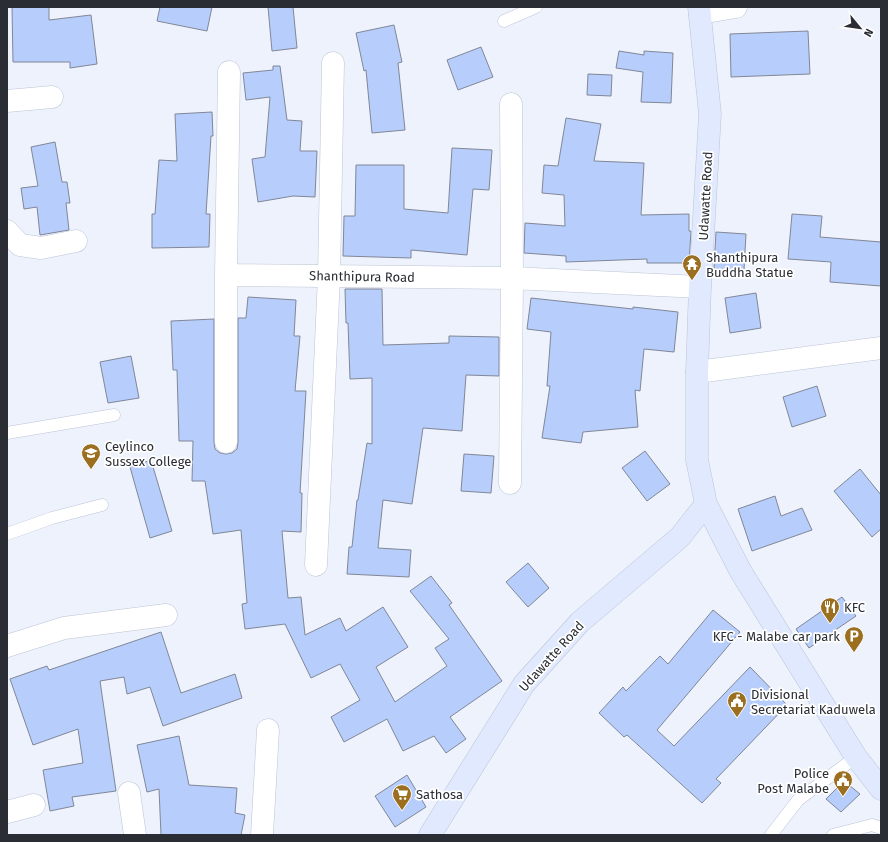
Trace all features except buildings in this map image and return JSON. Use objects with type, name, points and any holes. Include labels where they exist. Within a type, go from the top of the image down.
[{"type":"street","points":[[700,10],[736,7]]},
{"type":"street","name":"Udawatte Road","points":[[700,10],[710,114],[700,287],[697,372],[697,460],[706,504],[741,572],[856,757],[881,789]]},
{"type":"street","points":[[316,565],[329,276],[333,63]]},
{"type":"street","points":[[226,442],[226,274],[229,72]]},
{"type":"street","points":[[7,101],[52,96]]},
{"type":"street","points":[[510,483],[512,104]]},
{"type":"street","points":[[7,231],[20,245],[41,248],[76,241]]},
{"type":"street","name":"Shanthipura Road","points":[[226,274],[512,278],[700,287]]},
{"type":"street","points":[[697,372],[881,348]]},
{"type":"street","name":"Udawatte Road","points":[[430,835],[524,684],[580,622],[680,537],[706,504]]},
{"type":"street","points":[[7,646],[64,628],[166,615]]},
{"type":"street","points":[[262,835],[268,730]]},
{"type":"street","points":[[129,793],[135,835]]},
{"type":"street","points":[[7,812],[34,805]]},
{"type":"lane","points":[[504,21],[536,7]]},
{"type":"lane","points":[[7,433],[114,415]]},
{"type":"lane","points":[[7,534],[52,518],[102,505]]},
{"type":"lane","points":[[771,835],[798,800],[856,757]]},
{"type":"lane","points":[[833,835],[872,825],[881,828]]},
{"type":"place","name":"Shanthipura Buddha Statue","points":[[692,281]]},
{"type":"place","name":"Ceylinco Sussex College","points":[[91,470]]},
{"type":"place","name":"KFC","points":[[830,624]]},
{"type":"place","name":"KFC - Malabe car park","points":[[854,653]]},
{"type":"place","name":"Divisional Secretariat Kaduwela","points":[[737,718]]},
{"type":"place","name":"Police Post Malabe","points":[[843,797]]},
{"type":"place","name":"Sathosa","points":[[402,811]]}]
